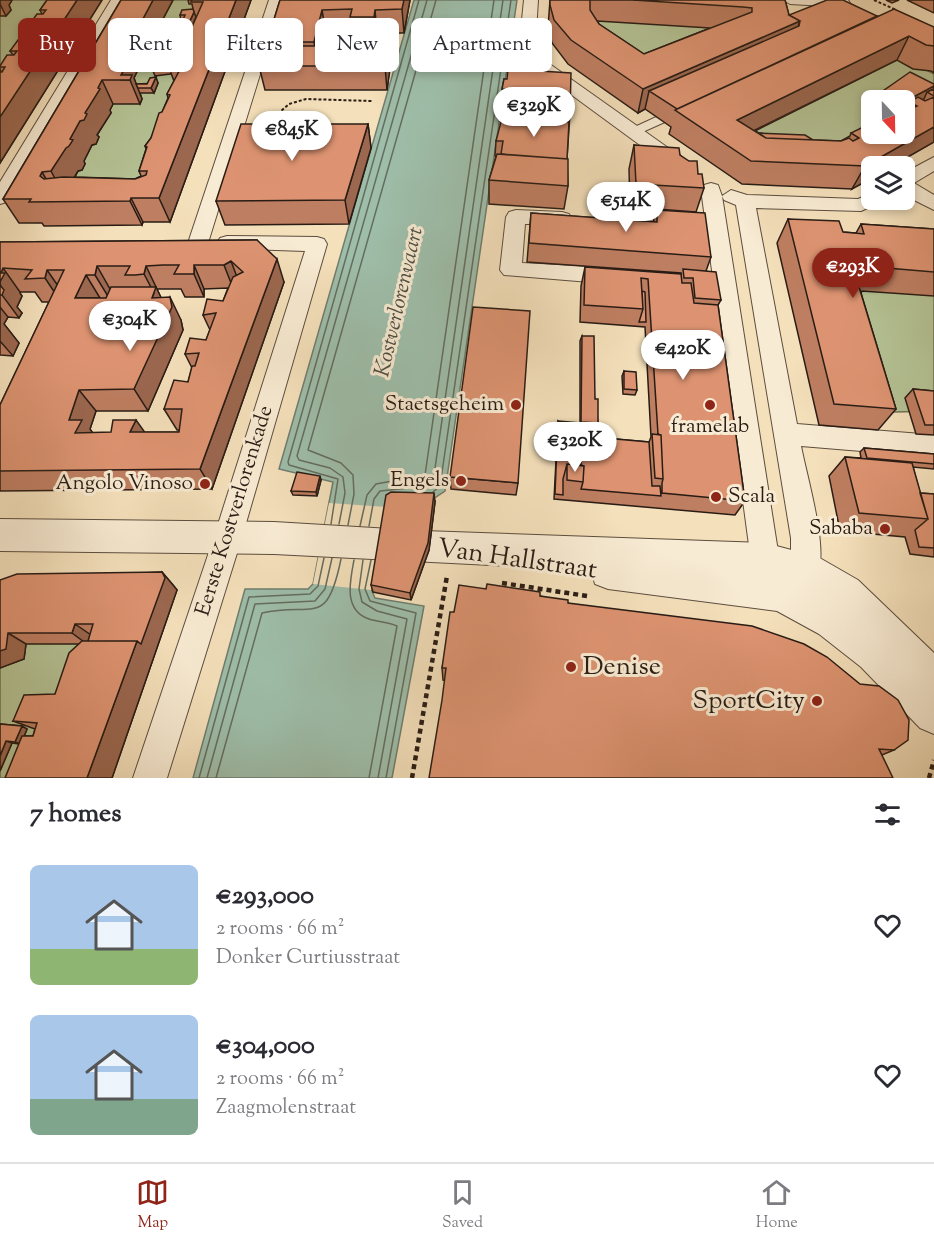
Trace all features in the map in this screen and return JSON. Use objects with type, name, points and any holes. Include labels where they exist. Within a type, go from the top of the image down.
[{"type":"street","points":[[0,198],[118,0]]},
{"type":"street","points":[[175,243],[198,243],[276,0]]},
{"type":"street","points":[[531,0],[527,49],[530,57],[711,189],[746,201],[861,205]]},
{"type":"street","points":[[790,0],[840,1],[861,11]]},
{"type":"street","points":[[633,131],[697,102]]},
{"type":"street","points":[[915,174],[934,163]]},
{"type":"street","points":[[711,189],[705,223],[712,283],[733,350],[765,560]]},
{"type":"street","points":[[915,193],[934,204]]},
{"type":"street","points":[[746,201],[805,538],[793,582]]},
{"type":"street","points":[[582,220],[516,217],[511,270],[629,277]]},
{"type":"street","name":"Eerste Kostverlorenkade","points":[[150,778],[228,537],[317,244],[198,243]]},
{"type":"street","points":[[733,350],[773,353]]},
{"type":"street","points":[[788,434],[934,446]]},
{"type":"street","points":[[0,544],[53,534]]},
{"type":"street","points":[[0,535],[273,538],[424,547]]},
{"type":"street","name":"Van Hallstraat","points":[[424,547],[765,560],[793,582],[832,621],[874,654],[934,714]]},
{"type":"street","name":"Van Hallstraat","points":[[424,547],[793,582],[845,593],[934,680]]},
{"type":"path","points":[[874,0],[904,14]]},
{"type":"path","points":[[274,117],[290,104],[306,99],[372,100]]},
{"type":"path","points":[[238,117],[274,117],[280,121],[280,132]]},
{"type":"path","points":[[412,778],[441,621],[447,575],[459,577]]},
{"type":"path","points":[[494,582],[599,597]]},
{"type":"path","points":[[929,778],[934,760]]},
{"type":"shaded area","points":[[12,0],[84,0],[72,18],[18,18],[18,72],[34,72],[0,122],[0,16]]},
{"type":"shaded area","points":[[162,0],[235,0],[227,18],[205,18],[205,71],[146,211],[49,214],[124,72],[193,72],[193,18],[152,18]]},
{"type":"shaded area","points":[[588,15],[755,25],[642,86]]},
{"type":"shaded area","points":[[897,54],[934,74],[934,120],[915,131],[915,90],[861,90],[861,144],[893,144],[873,156],[861,156],[861,163],[844,173],[722,143]]},
{"type":"shaded area","points":[[829,272],[934,285],[934,411],[855,413]]},
{"type":"shaded area","points":[[138,632],[76,778],[0,778],[0,637]]},
{"type":"water","name":"Kostverlorenvaart","points":[[414,0],[517,0],[514,18],[411,18],[411,72],[506,72],[445,491],[433,499],[387,502],[371,589],[375,598],[424,606],[392,778],[193,778],[245,589],[308,589],[313,584],[333,482],[279,469],[393,72],[399,72],[399,52]]},
{"type":"pier","points":[[329,503],[387,507],[371,590],[313,584]]},
{"type":"building","points":[[47,0],[77,0],[65,18],[34,18],[46,10],[40,10]]},
{"type":"building","points":[[121,0],[153,0],[143,18],[110,18]]},
{"type":"building","points":[[192,0],[236,0],[229,18],[205,18],[205,72],[208,72],[159,198],[131,198],[130,201],[29,202],[31,199],[3,199],[78,72],[96,72],[96,42],[108,22],[108,72],[123,72],[121,75],[132,75],[130,80],[102,80],[98,88],[100,89],[85,113],[87,114],[84,120],[80,121],[70,139],[73,140],[51,171],[42,172],[40,176],[44,179],[63,177],[135,179],[146,175],[147,171],[139,171],[147,147],[145,146],[151,138],[159,113],[162,112],[170,95],[167,94],[179,72],[193,72],[193,24],[203,2],[191,2]]},
{"type":"building","points":[[280,0],[404,0],[402,9],[375,10],[374,17],[350,17],[352,9],[322,10],[320,18],[315,18],[314,42],[303,42],[303,18],[274,18]]},
{"type":"building","points":[[550,0],[590,0],[590,10],[599,24],[644,54],[752,12],[752,8],[633,0],[785,0],[789,15],[800,21],[643,89],[571,40],[554,20]]},
{"type":"building","points":[[827,0],[843,0],[877,16],[677,109],[649,91],[799,26],[800,21],[789,15]]},
{"type":"building","points":[[193,9],[191,18],[184,18],[185,15],[180,15],[182,10]]},
{"type":"building","points":[[894,9],[934,27],[934,46],[926,45],[909,36],[737,120],[766,138],[841,141],[849,138],[853,141],[859,138],[851,133],[861,128],[861,144],[904,144],[883,156],[861,156],[861,166],[751,161],[675,110]]},
{"type":"building","points":[[18,40],[18,72],[30,72],[0,117],[0,72],[5,67],[0,66],[7,55],[14,55],[17,51],[10,51]]},
{"type":"building","points":[[303,46],[315,46],[315,66],[303,66]]},
{"type":"building","points":[[508,72],[571,73],[570,113],[506,109],[509,90],[502,89],[504,79],[507,79]]},
{"type":"building","points":[[910,72],[934,84],[915,96],[915,90],[884,90]]},
{"type":"building","points":[[156,77],[151,88],[138,88],[136,84],[147,84],[150,78]]},
{"type":"building","points":[[934,89],[934,96],[927,92]]},
{"type":"building","points":[[918,97],[925,101],[934,97],[934,127],[915,138],[915,107],[917,106],[915,99]]},
{"type":"building","points":[[502,118],[569,122],[567,159],[501,154],[503,141],[496,141]]},
{"type":"building","points":[[241,124],[368,124],[345,200],[216,201]]},
{"type":"building","points":[[759,133],[805,135],[813,140],[766,138]]},
{"type":"building","points":[[634,145],[679,148],[680,155],[689,161],[697,161],[698,174],[702,174],[704,188],[636,184]]},
{"type":"building","points":[[497,154],[568,159],[568,186],[489,180]]},
{"type":"building","points":[[657,210],[705,213],[711,257],[529,243],[531,213],[657,222]]},
{"type":"building","points":[[788,219],[839,221],[843,232],[864,234],[861,224],[934,229],[934,272],[875,267],[871,254],[853,253],[871,278],[856,277],[896,409],[834,404]]},
{"type":"building","points":[[257,240],[277,259],[200,469],[0,471],[0,405],[64,270],[47,270],[45,278],[25,279],[32,270],[3,268],[1,273],[5,273],[0,282],[0,242]],"holes":[[[231,261],[243,272],[233,277],[223,301],[207,299],[203,315],[216,313],[206,340],[190,338],[185,354],[199,353],[195,366],[192,366],[188,382],[174,380],[164,409],[182,409],[179,432],[130,432],[136,420],[113,420],[111,432],[75,433],[82,420],[69,420],[79,390],[134,389],[172,307],[170,297],[152,298],[156,287],[111,287],[106,298],[75,298],[86,275],[95,275],[97,266],[130,266],[125,275],[135,275],[144,274],[146,266],[163,265],[179,265],[174,274],[194,274],[194,265],[224,265]]]},
{"type":"building","points":[[585,267],[681,274],[682,283],[691,283],[694,303],[718,305],[745,501],[662,493],[661,435],[658,434],[648,279],[641,278],[643,309],[584,305]]},
{"type":"building","points":[[683,269],[716,272],[721,300],[695,298],[693,278],[684,278]]},
{"type":"building","points":[[0,285],[4,290],[2,295],[0,295]]},
{"type":"building","points":[[642,291],[645,292],[646,322],[639,322],[643,309]]},
{"type":"building","points":[[473,307],[530,311],[518,483],[450,477]]},
{"type":"building","points":[[582,336],[594,336],[595,399],[598,399],[598,423],[581,422]]},
{"type":"building","points":[[624,371],[636,372],[637,390],[624,389]]},
{"type":"building","points":[[913,389],[934,391],[934,425],[925,425]]},
{"type":"building","points":[[558,421],[580,423],[580,465],[567,464],[563,479],[563,495],[555,494]]},
{"type":"building","points":[[652,434],[661,435],[663,479],[655,478]]},
{"type":"building","points":[[582,436],[649,442],[652,486],[660,486],[661,496],[581,489],[584,466],[581,465]]},
{"type":"building","points":[[864,448],[934,454],[934,464],[867,458]]},
{"type":"building","points":[[845,457],[912,463],[928,519],[859,513]]},
{"type":"building","points":[[567,464],[584,466],[583,482],[567,480]]},
{"type":"building","points":[[297,472],[320,476],[316,492],[291,491]]},
{"type":"building","points":[[391,492],[434,493],[428,543],[410,593],[371,585],[386,495]]},
{"type":"building","points":[[920,493],[934,494],[934,548],[919,547],[915,530],[928,519]]},
{"type":"building","points":[[162,572],[165,578],[141,644],[137,641],[88,641],[93,624],[75,624],[72,633],[8,633],[6,649],[0,651],[0,580],[17,574]]},
{"type":"building","points":[[487,584],[540,592],[540,596],[568,600],[568,603],[752,626],[804,644],[827,657],[860,684],[879,686],[898,700],[909,720],[908,740],[894,750],[879,749],[893,778],[429,778],[442,700],[446,668],[442,668],[450,612],[454,612],[459,585],[486,589]]},
{"type":"building","points":[[82,641],[137,641],[87,778],[5,778],[22,736],[33,736],[37,723],[13,721],[24,695],[55,694],[69,653]]},
{"type":"building","points":[[0,724],[22,726],[15,742],[6,741],[0,756]]},
{"type":"place","name":"Staetsgeheim","points":[[516,405]]},
{"type":"place","name":"framelab","points":[[710,405]]},
{"type":"place","name":"Engels","points":[[461,481]]},
{"type":"place","name":"Angolo Vinoso","points":[[205,484]]},
{"type":"place","name":"Scala","points":[[716,497]]},
{"type":"place","name":"Sababa","points":[[885,529]]},
{"type":"place","name":"Denise","points":[[571,667]]},
{"type":"place","name":"SportCity","points":[[817,701]]}]
